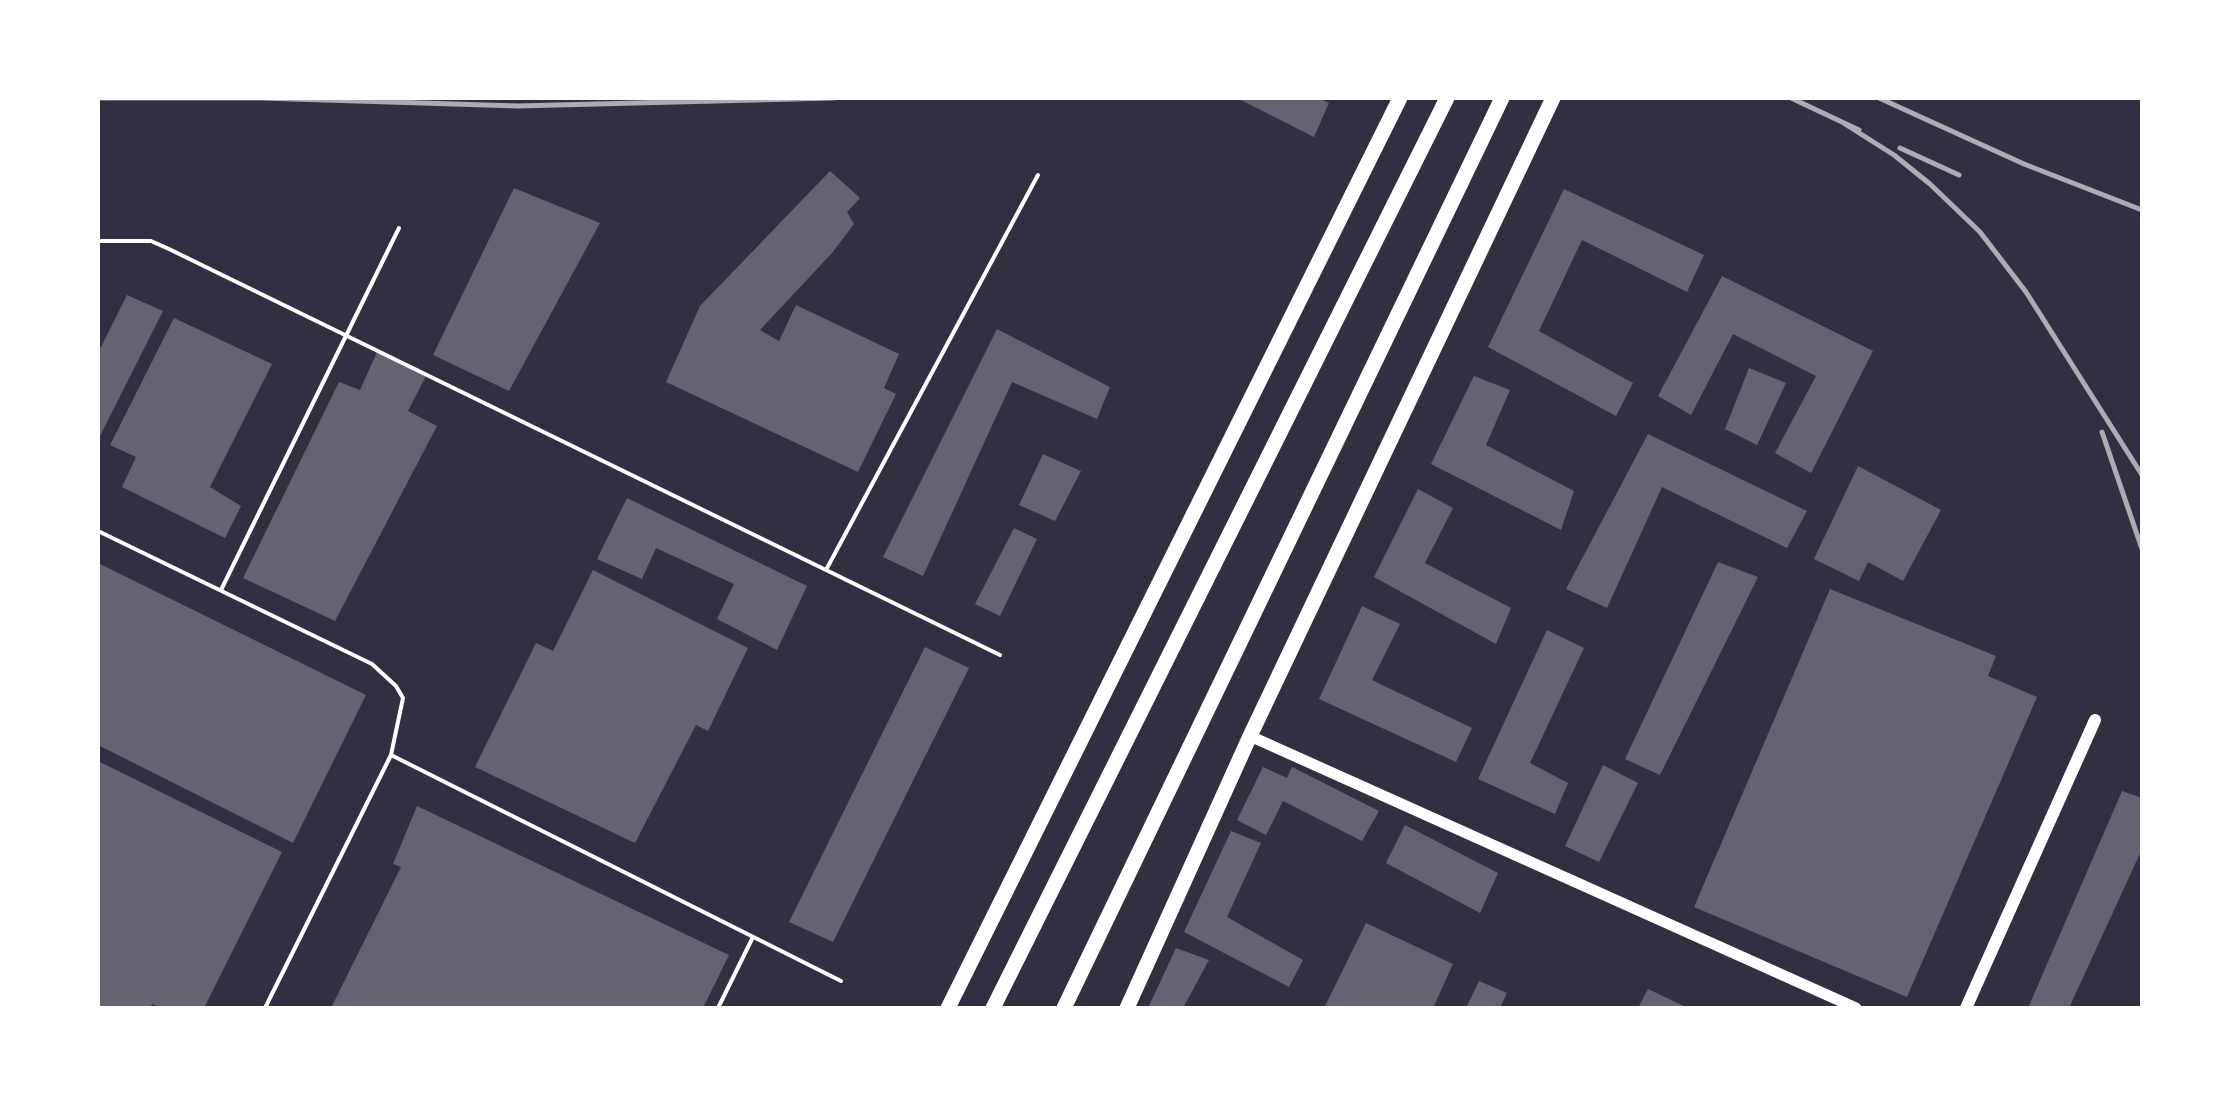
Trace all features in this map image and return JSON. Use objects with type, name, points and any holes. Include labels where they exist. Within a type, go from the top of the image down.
[{"type":"highway","points":[[948,1008],[1400,98]]},
{"type":"highway","points":[[994,1006],[1448,98]]},
{"type":"highway","points":[[1064,1008],[1502,98]]},
{"type":"highway","points":[[1126,1008],[1250,736],[1553,98]]},
{"type":"main road","points":[[1966,1008],[2095,720]]},
{"type":"street","points":[[1250,736],[1856,1008]]},
{"type":"lane","points":[[826,570],[1038,175]]},
{"type":"lane","points":[[221,590],[400,228]]},
{"type":"lane","points":[[98,241],[151,241],[1000,655]]},
{"type":"lane","points":[[98,531],[372,664],[404,698],[391,755],[265,1008]]},
{"type":"lane","points":[[391,755],[841,981]]},
{"type":"lane","points":[[718,1008],[752,939]]},
{"type":"building","points":[[1237,98],[1318,98],[1329,103],[1314,137]]},
{"type":"building","points":[[830,171],[860,198],[847,212],[854,224],[760,330],[779,341],[796,305],[899,354],[884,388],[896,394],[858,472],[666,382],[700,306]]},
{"type":"building","points":[[514,188],[600,223],[509,391],[433,355]]},
{"type":"building","points":[[1564,189],[1704,255],[1687,292],[1582,240],[1539,331],[1633,383],[1616,416],[1488,347]]},
{"type":"building","points":[[1722,276],[1873,351],[1811,473],[1775,453],[1816,376],[1733,334],[1691,415],[1658,396]]},
{"type":"building","points":[[127,295],[163,311],[98,440],[98,353]]},
{"type":"building","points":[[174,318],[272,364],[210,487],[241,506],[225,538],[122,487],[136,457],[110,445]]},
{"type":"building","points":[[997,329],[1110,387],[1097,419],[1012,382],[923,576],[883,557]]},
{"type":"building","points":[[377,352],[426,376],[408,411],[437,426],[335,621],[243,578],[339,382],[360,390]]},
{"type":"building","points":[[1749,368],[1786,383],[1757,445],[1725,429]]},
{"type":"building","points":[[1474,376],[1510,390],[1486,445],[1574,491],[1561,530],[1431,464]]},
{"type":"building","points":[[1648,434],[1807,511],[1787,548],[1662,487],[1607,608],[1566,589]]},
{"type":"building","points":[[1043,454],[1081,471],[1055,521],[1019,505]]},
{"type":"building","points":[[1858,466],[1941,510],[1903,581],[1868,562],[1859,581],[1814,559]]},
{"type":"building","points":[[1418,489],[1453,508],[1425,563],[1511,608],[1496,644],[1374,577]]},
{"type":"building","points":[[627,498],[807,586],[777,650],[717,619],[734,584],[656,548],[642,579],[597,559]]},
{"type":"building","points":[[1014,528],[1037,539],[1000,616],[975,604]]},
{"type":"building","points":[[1718,562],[1758,577],[1660,775],[1625,759]]},
{"type":"building","points":[[98,563],[366,695],[293,843],[98,745]]},
{"type":"building","points":[[593,570],[748,648],[708,731],[696,725],[635,843],[475,767],[536,643],[553,651]]},
{"type":"building","points":[[1830,589],[1996,656],[1988,676],[2037,697],[1907,997],[1694,907]]},
{"type":"building","points":[[1362,606],[1400,624],[1372,680],[1472,728],[1456,762],[1319,699]]},
{"type":"building","points":[[1547,630],[1584,648],[1530,763],[1568,783],[1555,814],[1478,779]]},
{"type":"building","points":[[925,647],[969,668],[833,942],[789,922]]},
{"type":"building","points":[[98,761],[282,852],[204,1008],[162,1008],[152,1004],[150,1008],[98,1008]]},
{"type":"building","points":[[1603,765],[1638,783],[1599,862],[1565,846]]},
{"type":"building","points":[[1263,767],[1287,778],[1292,767],[1379,811],[1362,841],[1283,801],[1266,835],[1237,820]]},
{"type":"building","points":[[2122,791],[2142,798],[2142,849],[2069,1008],[2028,1008]]},
{"type":"building","points":[[417,806],[729,955],[703,1008],[331,1008],[401,867],[393,864]]},
{"type":"building","points":[[1405,825],[1498,873],[1480,913],[1386,863]]},
{"type":"building","points":[[1231,831],[1261,843],[1227,917],[1303,960],[1289,987],[1184,932]]},
{"type":"building","points":[[1366,923],[1453,964],[1433,1008],[1324,1008]]},
{"type":"building","points":[[1176,948],[1209,960],[1183,1008],[1148,1008]]},
{"type":"building","points":[[1479,981],[1507,993],[1500,1008],[1466,1008]]},
{"type":"building","points":[[1648,989],[1688,1008],[1638,1008]]},
{"type":"railway","points":[[98,98],[261,98],[518,106],[833,98]]},
{"type":"railway","points":[[1791,98],[1859,130]]},
{"type":"railway","points":[[1879,98],[2024,164],[2142,210]]},
{"type":"railway","points":[[1845,124],[1894,155],[1980,232],[2026,292],[2142,475]]},
{"type":"railway","points":[[1900,148],[1959,175]]},
{"type":"railway","points":[[2102,432],[2142,549]]}]
